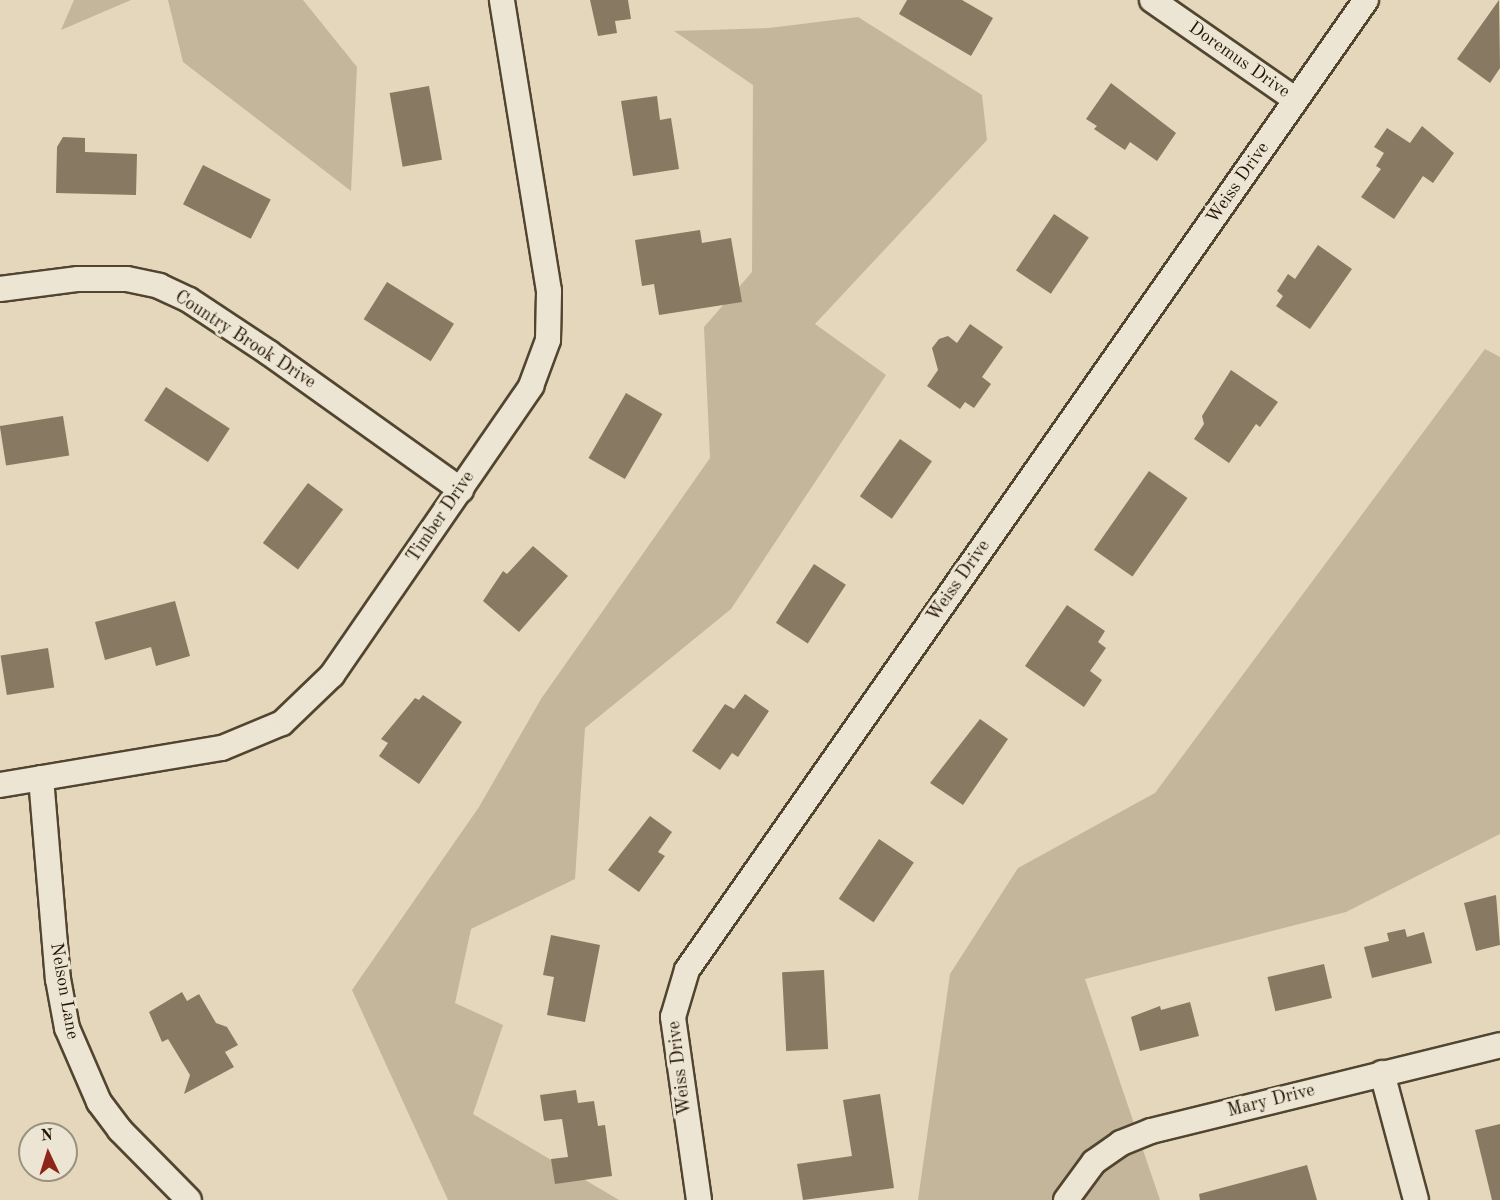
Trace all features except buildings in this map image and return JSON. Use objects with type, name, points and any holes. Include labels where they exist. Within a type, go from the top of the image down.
[{"type":"street","name":"Timber Drive","points":[[0,785],[222,748],[282,723],[332,675],[531,386],[550,324],[546,261],[502,0]]},
{"type":"street","name":"Doremus Drive","points":[[1152,0],[1296,100]]},
{"type":"street","name":"Weiss Drive","points":[[699,1200],[673,1017],[687,970],[1366,0]]},
{"type":"street","name":"Country Brook Drive","points":[[0,289],[78,279],[127,279],[159,286],[189,300],[269,352],[460,490]]},
{"type":"street","name":"Nelson Lane","points":[[41,778],[58,979],[67,1028],[99,1102],[120,1130],[189,1200]]},
{"type":"street","name":"Mary Drive","points":[[1066,1200],[1094,1162],[1121,1143],[1151,1131],[1500,1046]]},
{"type":"street","points":[[1382,1073],[1416,1200]]},
{"type":"shaded area","points":[[74,0],[131,0],[61,30]]},
{"type":"shaded area","points":[[168,0],[303,0],[357,67],[351,191],[183,62]]},
{"type":"shaded area","points":[[858,17],[982,95],[987,140],[815,324],[886,375],[731,609],[585,728],[575,879],[471,929],[455,1003],[503,1025],[473,1114],[619,1200],[448,1200],[352,990],[479,807],[541,699],[710,458],[704,327],[752,272],[753,85],[674,31],[769,28]]},
{"type":"shaded area","points":[[1485,349],[1500,357],[1500,834],[1346,912],[1085,979],[1160,1200],[918,1200],[950,974],[1018,868],[1155,793]]}]
